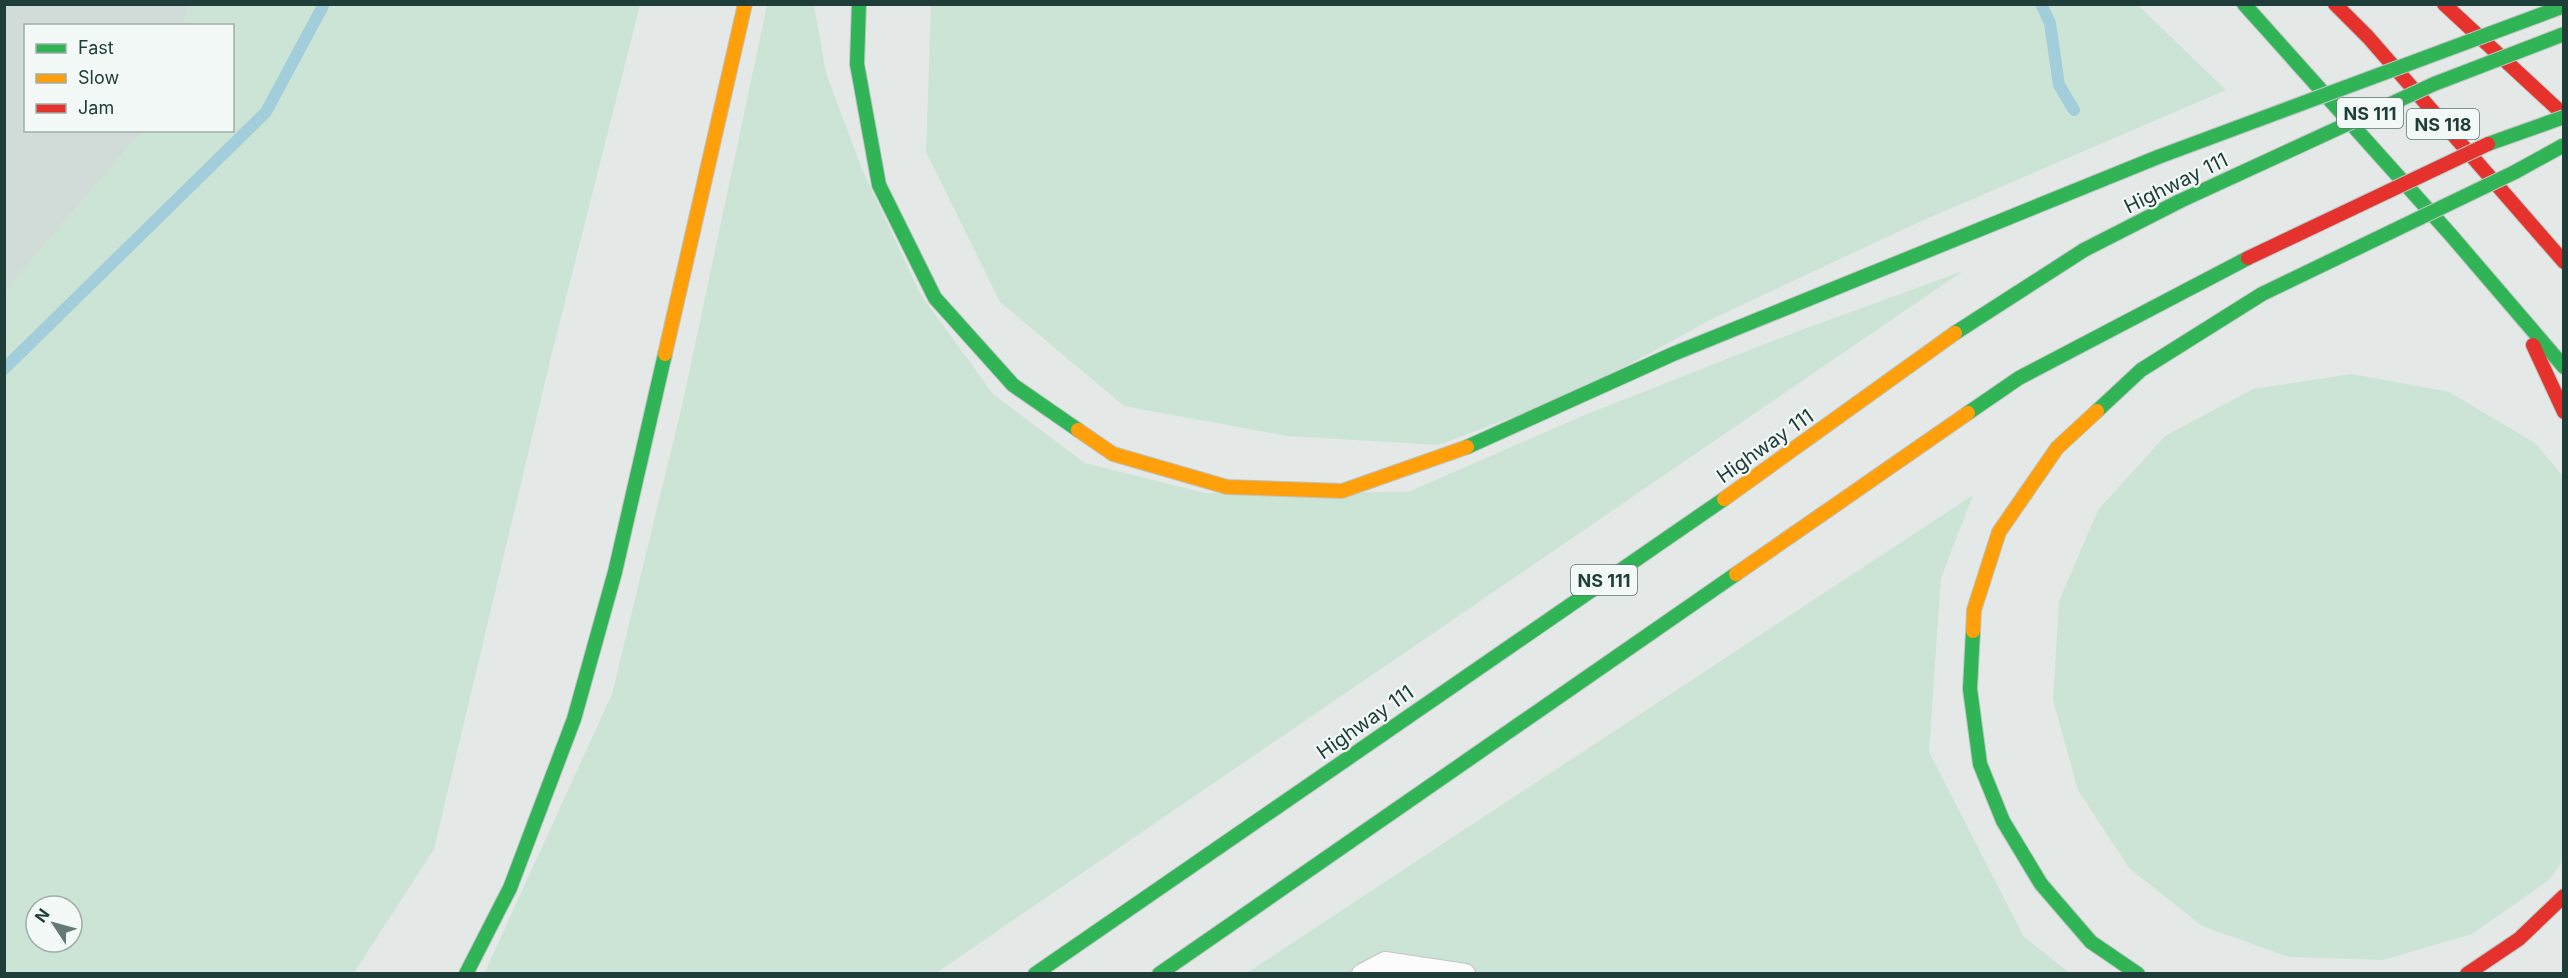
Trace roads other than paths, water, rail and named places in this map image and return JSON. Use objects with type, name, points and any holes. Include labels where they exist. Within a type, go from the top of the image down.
[{"type":"highway","points":[[466,974],[510,888],[577,708],[615,572],[745,4]]},
{"type":"highway","points":[[859,4],[857,64],[879,185],[935,298],[1013,386],[1113,454],[1227,487],[1342,491],[1468,447],[1672,354],[2158,157],[2564,6]]},
{"type":"highway","points":[[2239,4],[2276,38]]},
{"type":"highway","points":[[2244,4],[2450,234],[2564,367]]},
{"type":"highway","name":"NS 118","points":[[2335,4],[2368,37],[2564,262]]},
{"type":"highway","points":[[1159,974],[2019,378],[2248,258],[2501,138],[2564,116],[2444,4]]},
{"type":"highway","name":"Highway 111","points":[[1035,974],[1758,476],[1946,339],[2084,250],[2180,201],[2434,84],[2564,34]]},
{"type":"highway","points":[[2138,974],[2091,942],[2041,884],[2003,821],[1980,764],[1970,689],[1974,610],[1999,532],[2057,448],[2141,370],[2262,294],[2515,172],[2564,145]]},
{"type":"highway","points":[[2521,319],[2564,412]]},
{"type":"highway","points":[[2467,974],[2497,958],[2541,922],[2564,896]]},
{"type":"lane","points":[[1362,974],[1385,962],[1465,974]]},
{"type":"waterway","points":[[4,369],[266,112],[324,4]]},
{"type":"waterway","points":[[2041,4],[2050,23],[2059,85],[2074,110]]}]
